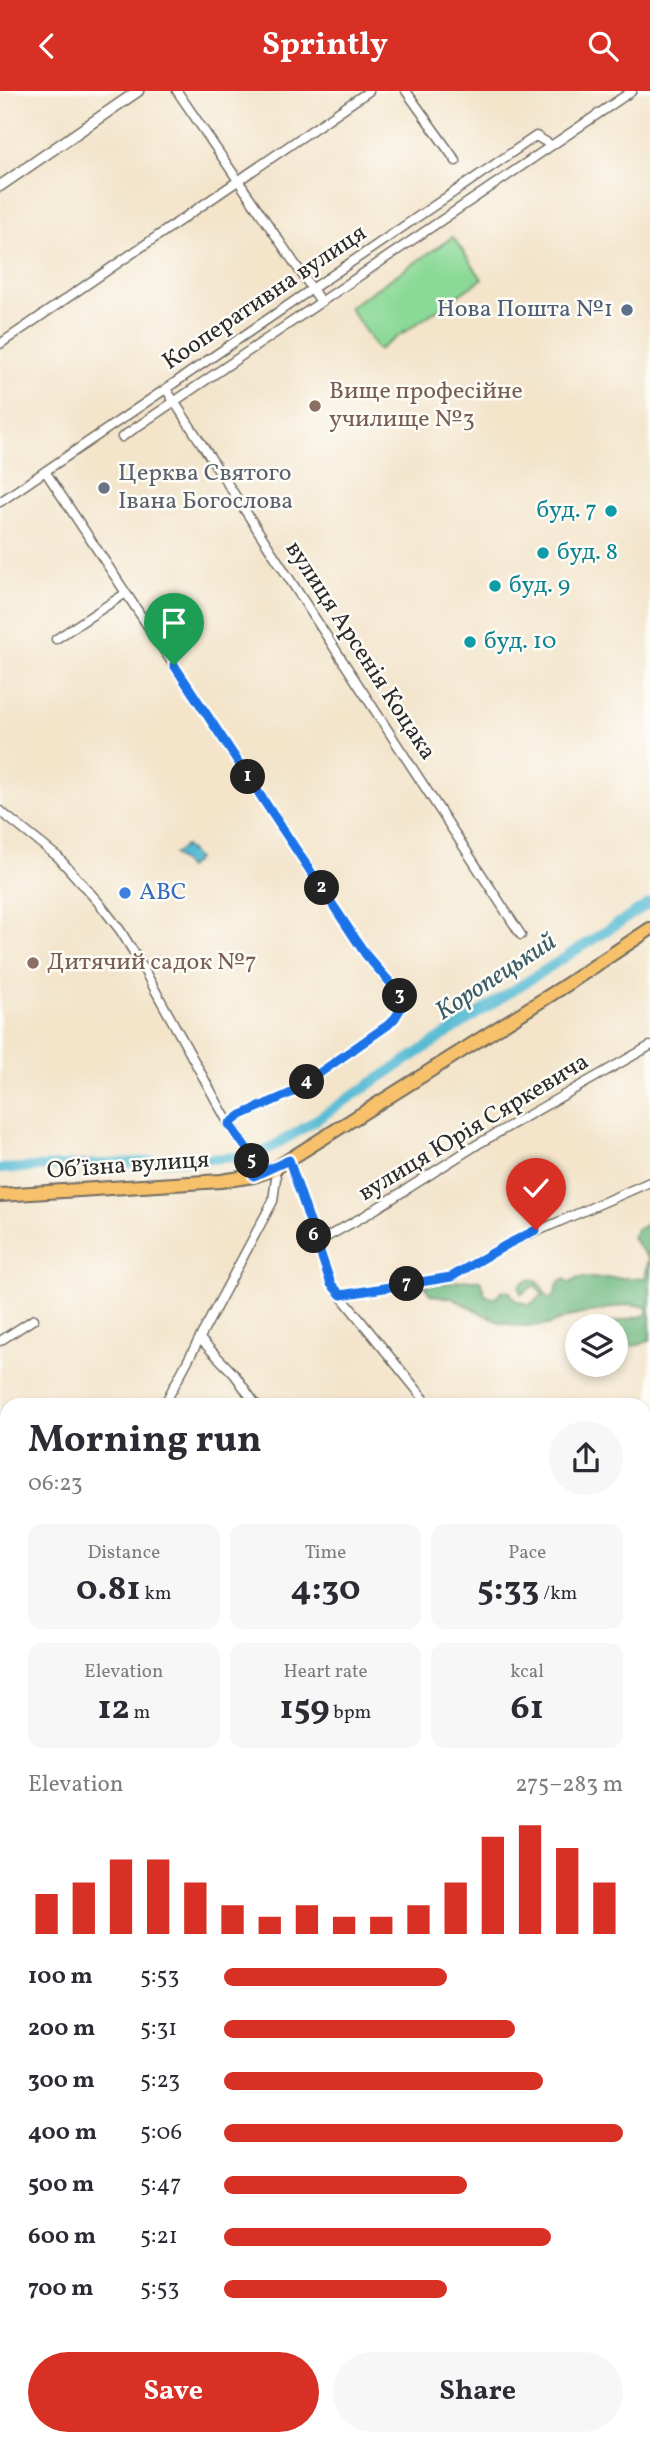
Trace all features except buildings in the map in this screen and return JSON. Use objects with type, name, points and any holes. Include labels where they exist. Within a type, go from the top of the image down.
[{"type":"main road","name":"Обʼїзна вулиця","points":[[0,1195],[221,1181],[254,1176],[274,1169],[564,987],[650,929]]},
{"type":"street","points":[[0,186],[138,91]]},
{"type":"street","points":[[177,91],[321,302]]},
{"type":"street","points":[[0,344],[369,91]]},
{"type":"street","points":[[407,91],[456,161]]},
{"type":"street","name":"Кооперативна вулиця","points":[[122,437],[632,91]]},
{"type":"street","name":"Кооперативна вулиця","points":[[0,502],[536,136],[551,145]]},
{"type":"street","name":"вулиця Арсенія Коцака","points":[[166,389],[521,935]]},
{"type":"street","points":[[46,471],[366,955],[394,987],[403,1005],[388,1025],[291,1093],[241,1115],[229,1124]]},
{"type":"street","points":[[56,639],[126,593]]},
{"type":"street","points":[[0,811],[58,857],[120,930],[150,979],[229,1124],[247,1149],[254,1176]]},
{"type":"street","name":"вулиця Юрія Сяркевича","points":[[316,1243],[478,1145],[650,1046]]},
{"type":"street","points":[[289,1160],[331,1284],[423,1398]]},
{"type":"street","points":[[168,1398],[273,1201],[276,1178],[274,1169]]},
{"type":"street","points":[[341,1295],[451,1277],[508,1244],[650,1182]]},
{"type":"street","points":[[0,1341],[34,1319]]},
{"type":"street","points":[[201,1340],[235,1375],[251,1398]]},
{"type":"green space","points":[[453,237],[482,279],[378,350],[349,307]]},
{"type":"green space","points":[[647,1224],[650,1227],[650,1340],[639,1345],[628,1346],[628,1319],[647,1315],[647,1307],[630,1304],[582,1314],[565,1314],[565,1318],[548,1325],[518,1326],[497,1321],[452,1298],[431,1295],[424,1286],[480,1280],[486,1296],[495,1298],[502,1291],[510,1292],[515,1300],[529,1305],[543,1295],[535,1285],[521,1294],[519,1286],[529,1279],[537,1281],[548,1299],[554,1296],[559,1282],[565,1279],[569,1283],[578,1278],[645,1278],[649,1259],[632,1238],[636,1230]]},
{"type":"water","points":[[185,846],[197,859],[188,868],[174,854]]},
{"type":"waterway","name":"Коропецький","points":[[258,1155],[650,903]]},
{"type":"waterway","name":"Коропецький","points":[[0,1169],[242,1157]]},
{"type":"place","name":"Нова Пошта №1","points":[[627,310]]},
{"type":"place","name":"Вище професійне училище №3","points":[[315,406]]},
{"type":"place","name":"Церква Святого Івана Богослова","points":[[104,488]]},
{"type":"place","name":"буд. 7","points":[[611,511]]},
{"type":"place","name":"буд. 8","points":[[543,553]]},
{"type":"place","name":"буд. 9","points":[[495,586]]},
{"type":"place","name":"буд. 10","points":[[470,642]]},
{"type":"place","name":"АВС","points":[[125,893]]},
{"type":"place","name":"Дитячий садок №7","points":[[33,963]]},
{"type":"route","points":[[174,665],[366,955],[401,997],[403,1005],[388,1025],[291,1093],[252,1109],[229,1124],[247,1149],[253,1163],[254,1176],[289,1160],[331,1284],[341,1295],[451,1277],[536,1230]]}]
